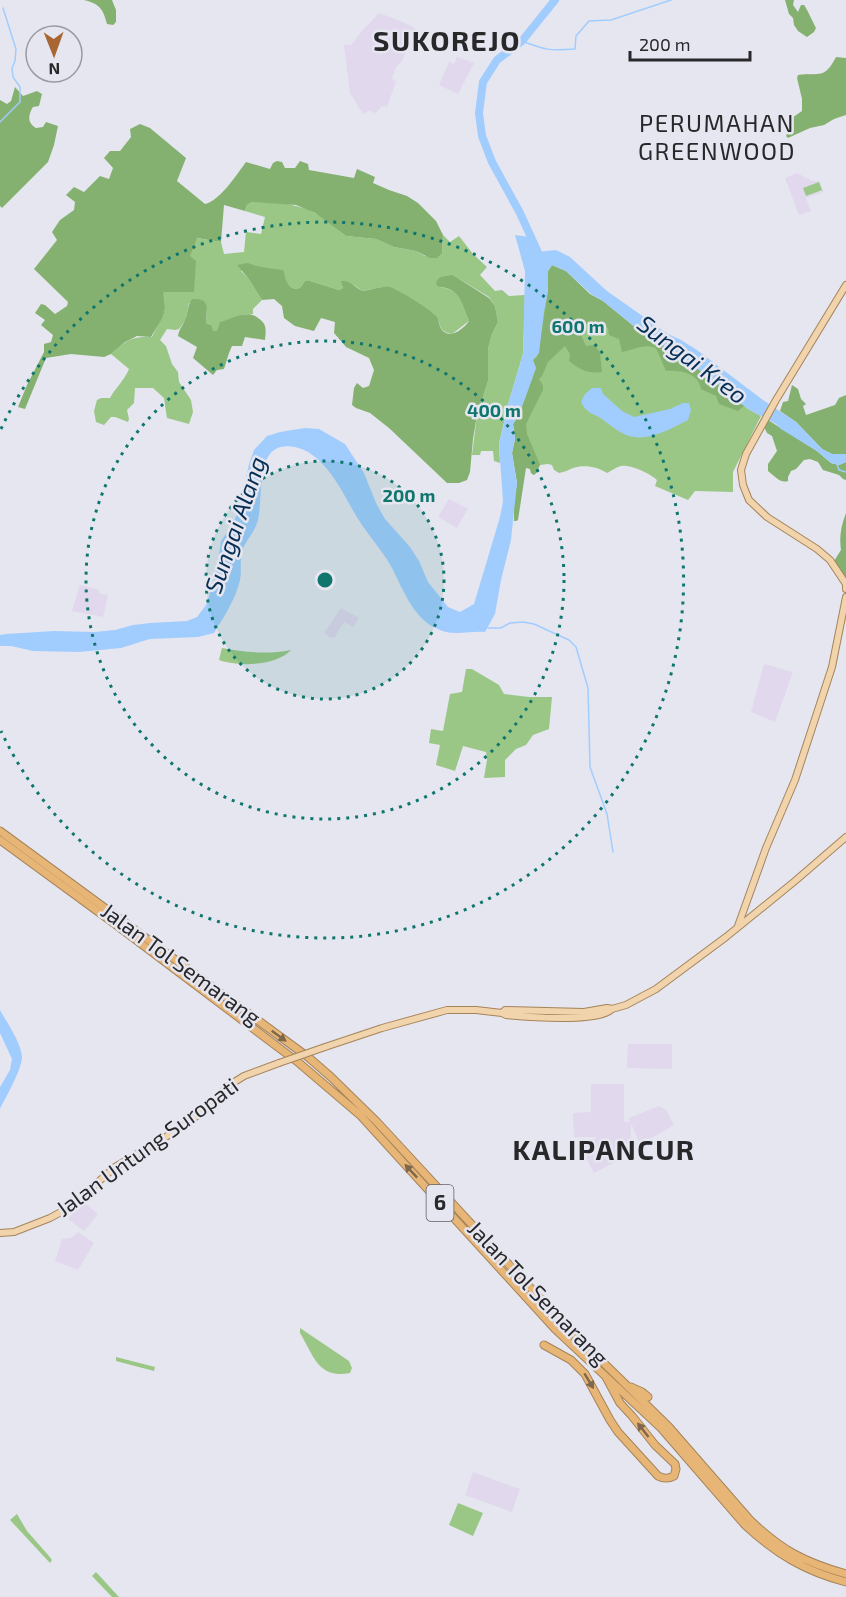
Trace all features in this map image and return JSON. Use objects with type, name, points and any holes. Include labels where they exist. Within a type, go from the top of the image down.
[{"type":"highway","name":"Jalan Tol Semarang","points":[[0,831],[10,844],[300,1064],[360,1115],[555,1329],[661,1428],[745,1525],[775,1551],[811,1570],[846,1582]]},
{"type":"highway","name":"Jalan Tol Semarang","points":[[0,840],[10,844],[308,1057],[377,1122],[562,1322],[686,1445],[750,1520],[793,1554],[812,1564],[846,1574]]},
{"type":"highway","points":[[544,1346],[571,1360],[585,1374],[618,1432],[658,1476],[670,1479],[674,1476],[675,1464],[620,1403],[603,1372]]},
{"type":"highway","points":[[629,1386],[648,1397]]},
{"type":"highway","points":[[683,1433],[686,1445]]},
{"type":"main road","points":[[846,285],[762,424],[742,466],[743,485],[749,500],[767,517],[830,560],[846,584],[846,589]]},
{"type":"main road","points":[[737,928],[766,848],[795,780],[832,667],[846,597]]},
{"type":"main road","name":"Jalan Untung Suropati","points":[[0,1233],[14,1232],[61,1212],[115,1167],[201,1113],[228,1086],[244,1076],[279,1063],[382,1028],[447,1010],[502,1013],[523,1017],[566,1018],[609,1013],[612,1009],[626,1005],[656,989],[737,928],[846,837]]},
{"type":"shaded area","points":[[379,13],[416,29],[402,61],[396,67],[392,78],[396,82],[387,107],[382,106],[376,113],[369,111],[363,114],[350,93],[344,45],[351,45]]},
{"type":"shaded area","points":[[457,57],[474,63],[458,94],[439,85],[449,62],[454,64]]},
{"type":"shaded area","points":[[797,173],[812,181],[819,181],[824,192],[806,198],[811,211],[799,215],[785,178]]},
{"type":"shaded area","points":[[449,499],[468,509],[457,528],[438,517]]},
{"type":"shaded area","points":[[80,585],[97,589],[99,593],[108,595],[103,617],[72,611]]},
{"type":"shaded area","points":[[341,608],[359,618],[353,627],[344,622],[335,637],[330,638],[324,633]]},
{"type":"shaded area","points":[[764,664],[793,672],[775,722],[751,712]]},
{"type":"shaded area","points":[[628,1044],[672,1044],[672,1069],[627,1068]]},
{"type":"shaded area","points":[[591,1084],[624,1084],[624,1122],[630,1122],[629,1118],[659,1106],[666,1110],[674,1125],[643,1143],[638,1140],[631,1123],[631,1154],[594,1173],[581,1148],[597,1137],[574,1137],[573,1113],[591,1112]]},
{"type":"shaded area","points":[[81,1200],[98,1214],[84,1231],[68,1219]]},
{"type":"shaded area","points":[[78,1232],[94,1243],[78,1270],[55,1261],[62,1239],[71,1238]]},
{"type":"shaded area","points":[[473,1472],[520,1489],[512,1512],[465,1495]]},
{"type":"green space","points":[[84,0],[112,0],[116,10],[116,22],[113,25],[107,24],[100,8]]},
{"type":"green space","points":[[785,0],[794,0],[793,5],[798,12],[801,5],[804,5],[816,28],[814,32],[807,37],[798,31]]},
{"type":"green space","points":[[836,57],[846,58],[846,115],[788,138],[786,136],[789,120],[802,111],[798,75],[821,74],[828,69]]},
{"type":"green space","points":[[15,87],[23,96],[37,91],[42,94],[39,106],[33,107],[30,113],[29,119],[33,126],[43,127],[46,122],[58,126],[48,162],[2,208],[0,206],[0,100],[7,104],[11,101]]},
{"type":"green space","points":[[140,124],[150,128],[186,158],[177,181],[205,204],[222,193],[246,162],[270,169],[277,161],[282,162],[285,168],[295,168],[300,161],[308,164],[309,170],[354,178],[357,169],[375,177],[373,183],[407,196],[418,203],[436,221],[443,235],[442,253],[437,258],[430,258],[416,251],[394,247],[376,239],[346,236],[315,213],[296,205],[252,202],[247,205],[245,211],[224,205],[221,242],[197,238],[190,256],[196,261],[194,292],[164,292],[164,312],[151,337],[137,336],[104,357],[71,354],[46,358],[25,409],[18,407],[44,352],[44,344],[51,342],[53,335],[41,325],[45,320],[35,313],[41,304],[55,314],[67,306],[68,302],[34,269],[57,240],[52,232],[60,220],[74,210],[75,202],[66,195],[74,187],[84,192],[100,176],[109,179],[113,168],[104,158],[110,151],[120,151],[131,137],[130,129]]},
{"type":"green space","points":[[819,182],[822,190],[806,196],[803,188]]},
{"type":"green space","points":[[252,202],[288,204],[307,209],[346,236],[376,239],[425,256],[442,253],[443,235],[450,242],[459,236],[487,267],[480,275],[495,291],[502,290],[509,296],[525,295],[523,354],[499,444],[500,463],[494,461],[493,451],[481,451],[480,455],[472,455],[477,415],[488,381],[488,349],[498,322],[495,306],[489,297],[453,275],[439,287],[452,291],[460,298],[469,321],[452,334],[442,329],[434,314],[395,289],[382,287],[362,291],[354,285],[342,286],[343,288],[339,290],[305,281],[300,288],[294,289],[283,277],[269,268],[257,268],[248,264],[241,271],[262,300],[253,309],[253,314],[221,322],[217,332],[213,332],[206,324],[207,307],[189,303],[186,319],[179,329],[167,329],[160,340],[166,346],[172,364],[178,372],[179,382],[191,400],[193,412],[189,424],[167,418],[164,398],[153,388],[135,388],[134,403],[127,410],[128,422],[111,417],[104,425],[96,422],[94,411],[97,400],[110,398],[129,369],[111,354],[129,340],[138,337],[152,337],[164,312],[164,292],[194,292],[189,256],[196,238],[221,242],[224,254],[244,252],[246,232],[261,234],[265,217],[245,211],[247,205]]},
{"type":"green space","points":[[248,263],[283,270],[287,283],[294,289],[300,288],[305,281],[339,290],[343,288],[341,281],[350,283],[362,291],[390,287],[434,314],[442,330],[449,334],[459,331],[469,321],[456,294],[452,290],[439,287],[436,284],[437,280],[453,275],[489,298],[495,306],[498,322],[488,349],[488,381],[477,415],[467,480],[447,483],[389,428],[370,413],[352,405],[354,388],[357,383],[363,388],[369,386],[374,370],[369,358],[346,347],[334,333],[335,322],[321,318],[314,331],[295,326],[284,318],[282,306],[274,299],[262,300],[237,265]]},
{"type":"green space","points":[[552,265],[566,271],[590,294],[603,301],[641,332],[708,376],[744,406],[738,411],[719,404],[716,396],[701,389],[693,376],[683,372],[666,371],[656,348],[643,347],[622,352],[619,339],[609,335],[608,328],[602,322],[589,328],[581,335],[586,346],[595,345],[600,353],[602,372],[588,372],[573,364],[569,361],[570,354],[565,346],[548,362],[539,379],[543,390],[526,424],[527,434],[540,465],[534,475],[530,469],[526,468],[518,520],[514,521],[517,483],[512,453],[515,439],[513,424],[519,415],[536,368],[533,360],[537,357],[548,291],[548,271]]},
{"type":"green space","points":[[548,271],[724,388],[748,409],[761,416],[733,472],[733,492],[695,491],[688,500],[655,486],[657,480],[645,472],[625,466],[617,467],[607,473],[586,466],[559,473],[548,464],[540,465],[534,475],[531,473],[530,468],[526,467],[515,439]]},
{"type":"green space","points":[[192,299],[204,301],[207,307],[206,324],[211,325],[213,331],[217,331],[220,322],[249,314],[261,320],[266,330],[265,340],[245,337],[242,346],[232,346],[224,369],[217,370],[213,375],[193,358],[197,347],[178,336]]},
{"type":"green space","points":[[792,385],[798,389],[801,399],[806,404],[803,406],[806,415],[835,405],[839,398],[846,395],[846,454],[832,454],[822,449],[796,422],[780,411],[783,402],[788,401]]},
{"type":"green space","points":[[768,420],[817,451],[831,463],[839,465],[846,462],[846,480],[823,470],[818,462],[810,459],[804,460],[791,471],[788,481],[785,482],[775,477],[768,471],[768,464],[777,451],[772,436],[764,427]]},
{"type":"green space","points":[[846,513],[846,580],[834,561],[841,550],[841,532]]},
{"type":"green space","points":[[222,648],[256,652],[291,650],[267,662],[237,664],[219,660]]},
{"type":"green space","points":[[466,669],[472,669],[499,685],[504,694],[552,697],[549,729],[533,735],[526,745],[516,749],[505,760],[505,777],[484,778],[486,752],[463,746],[455,771],[436,765],[440,745],[429,743],[431,729],[443,731],[450,694],[462,692]]},
{"type":"green space","points":[[300,1328],[349,1361],[352,1368],[350,1373],[331,1373],[318,1364],[300,1333]]},
{"type":"green space","points":[[116,1357],[155,1367],[154,1371],[116,1361]]},
{"type":"green space","points":[[458,1503],[483,1513],[473,1536],[449,1525]]},
{"type":"green space","points":[[17,1514],[27,1531],[52,1560],[50,1563],[10,1520]]},
{"type":"green space","points":[[96,1572],[119,1597],[112,1597],[92,1576]]},
{"type":"water","points":[[515,235],[530,237],[537,252],[556,250],[570,257],[607,291],[668,334],[697,350],[796,422],[822,449],[832,454],[846,454],[846,462],[839,465],[831,463],[776,424],[748,409],[708,376],[641,332],[591,294],[566,271],[552,265],[548,271],[548,291],[539,353],[533,360],[536,368],[519,415],[513,424],[515,439],[512,453],[517,483],[511,540],[495,614],[485,632],[445,632],[424,620],[411,605],[390,564],[325,467],[308,452],[287,446],[272,452],[265,463],[258,520],[242,552],[238,587],[214,633],[198,637],[150,639],[121,648],[79,652],[33,651],[0,646],[0,635],[6,634],[54,631],[94,632],[133,625],[187,621],[197,617],[206,605],[216,575],[221,541],[233,524],[239,509],[254,450],[267,436],[305,428],[319,429],[345,444],[364,473],[385,519],[410,547],[428,582],[448,607],[460,612],[474,604],[503,502],[499,444],[523,354],[525,271]]},
{"type":"water","points":[[592,388],[601,388],[603,394],[622,411],[634,417],[670,409],[683,403],[689,403],[691,410],[688,420],[674,427],[650,436],[634,437],[620,432],[586,409],[581,402]]},
{"type":"water","points":[[0,1010],[16,1039],[22,1057],[17,1076],[0,1109],[0,1087],[10,1070],[12,1059],[0,1033]]},
{"type":"waterway","points":[[541,259],[520,213],[492,162],[482,136],[479,113],[483,82],[497,60],[522,41],[555,0]]},
{"type":"waterway","points":[[522,41],[548,49],[575,49],[576,36],[589,21],[611,20],[671,0]]},
{"type":"waterway","points":[[0,122],[20,102],[20,87],[13,77],[12,68],[16,49],[3,8]]},
{"type":"waterway","points":[[837,464],[839,470],[846,472]]},
{"type":"waterway","points":[[488,628],[501,628],[510,623],[534,624],[569,640],[576,647],[588,688],[590,767],[607,814],[613,852]]},
{"type":"district","name":"SUKOREJO","points":[[447,41]]},
{"type":"district","name":"PERUMAHAN GREENWOOD","points":[[717,138]]},
{"type":"district","name":"KALIPANCUR","points":[[604,1150]]},
{"type":"water label","name":"Sungai Kreo","points":[[692,360]]},
{"type":"water label","name":"Sungai Alang","points":[[236,525]]}]
